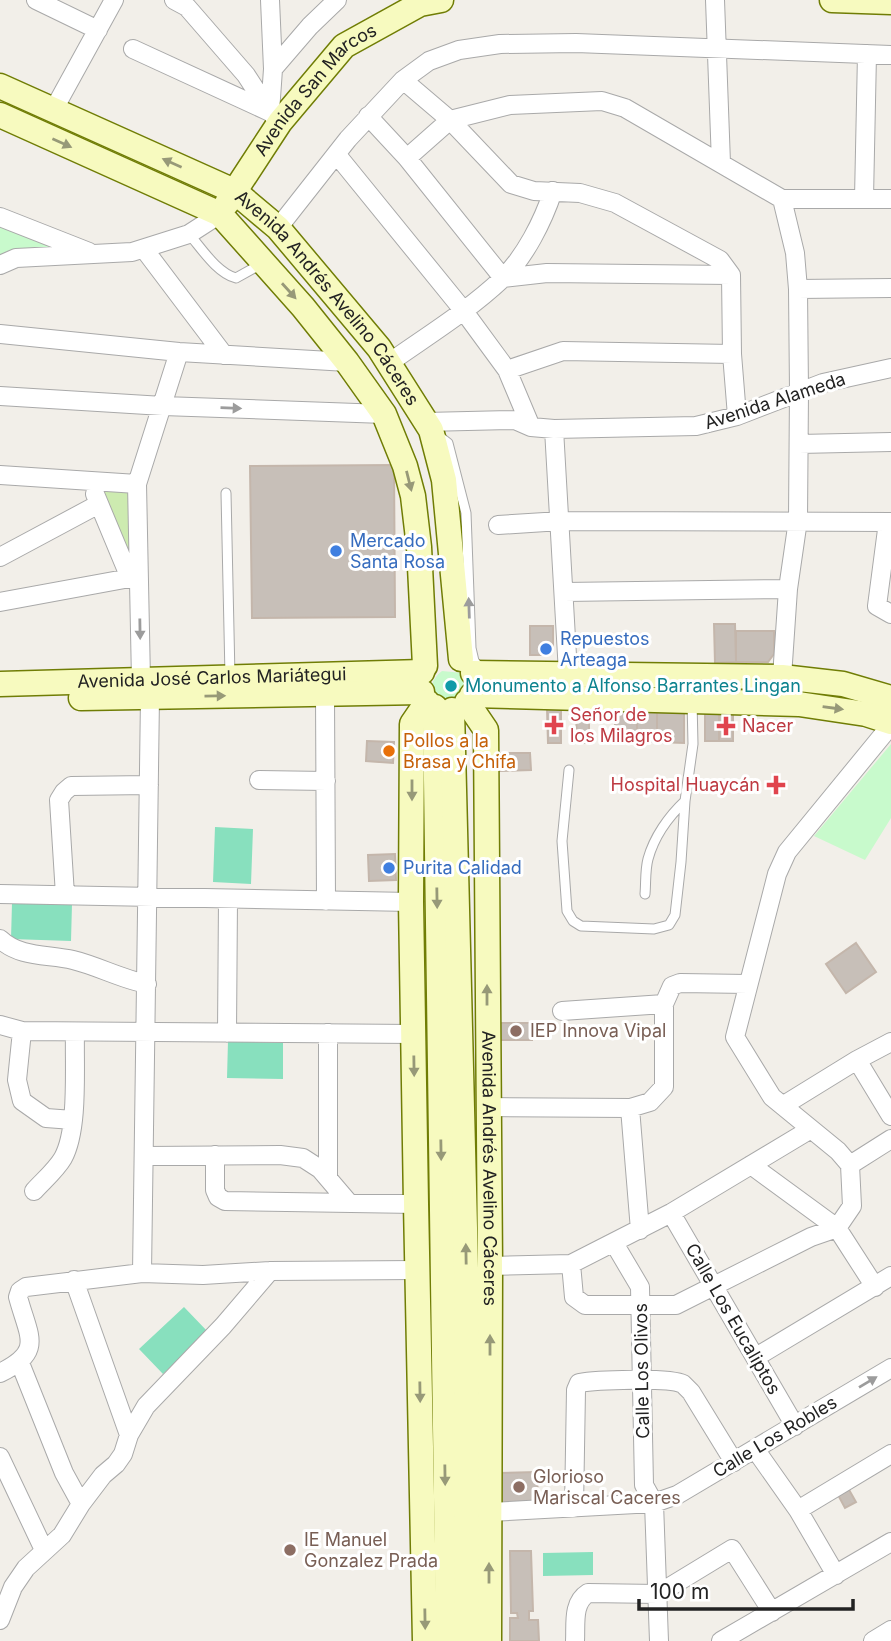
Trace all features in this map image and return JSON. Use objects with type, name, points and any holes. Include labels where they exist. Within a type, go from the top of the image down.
[{"type":"street","points":[[36,0],[57,5],[98,30]]},
{"type":"street","points":[[54,109],[114,0]]},
{"type":"street","points":[[270,0],[275,117]]},
{"type":"street","points":[[273,69],[310,26],[337,0]]},
{"type":"street","points":[[715,0],[721,163]]},
{"type":"street","points":[[832,0],[891,2]]},
{"type":"street","name":"Avenida San Marcos","points":[[220,214],[275,117],[344,46],[426,1]]},
{"type":"street","points":[[183,2],[246,75],[275,117]]},
{"type":"street","points":[[278,228],[368,116],[403,80],[429,61],[458,50],[500,44],[576,43],[891,55]]},
{"type":"street","points":[[133,49],[275,117]]},
{"type":"street","points":[[864,198],[867,54]]},
{"type":"street","points":[[403,80],[450,120],[511,184],[534,191],[580,193],[615,203],[720,260],[731,275],[732,354],[737,416]]},
{"type":"street","name":"Avenida Andrés Avelino Cáceres","points":[[0,86],[234,191],[278,228],[389,363],[428,426],[444,480],[466,1268],[467,1641]]},
{"type":"street","points":[[407,158],[450,120],[510,105],[602,101],[625,108],[782,199],[891,199]]},
{"type":"street","name":"Avenida Andrés Avelino Cáceres","points":[[0,115],[220,214],[303,307],[347,362],[384,414],[405,466],[413,496],[419,547],[449,686],[448,1641]]},
{"type":"street","points":[[368,116],[407,158],[503,278]]},
{"type":"street","points":[[337,155],[463,310],[507,370],[531,427]]},
{"type":"street","points":[[389,363],[503,278],[533,237],[553,191]]},
{"type":"street","points":[[782,199],[795,253],[799,289],[798,520],[788,589],[782,677]]},
{"type":"street","points":[[0,265],[16,258],[132,253],[181,237],[220,214]]},
{"type":"street","points":[[0,217],[95,255]]},
{"type":"street","points":[[162,273],[181,237]]},
{"type":"street","points":[[144,249],[224,355]]},
{"type":"street","points":[[503,278],[547,273],[731,275]]},
{"type":"street","points":[[799,289],[891,288]]},
{"type":"street","points":[[0,334],[179,352],[347,362]]},
{"type":"street","points":[[507,370],[563,351],[732,354]]},
{"type":"street","points":[[142,1273],[149,785],[146,689],[135,578],[137,484],[179,352]]},
{"type":"street","name":"Avenida Alameda","points":[[428,426],[517,430],[531,427],[554,429],[696,426],[737,416],[799,391],[873,370],[891,368]]},
{"type":"street","points":[[0,396],[163,406],[384,414]]},
{"type":"street","points":[[554,429],[568,673]]},
{"type":"street","points":[[799,444],[891,442]]},
{"type":"street","points":[[0,475],[137,484]]},
{"type":"street","points":[[90,481],[135,578]]},
{"type":"street","points":[[0,556],[99,504]]},
{"type":"street","points":[[498,525],[561,521],[798,520],[889,529],[877,606],[891,614]]},
{"type":"street","points":[[0,602],[135,578]]},
{"type":"street","points":[[564,592],[788,589]]},
{"type":"street","name":"Avenida José Carlos Mariátegui","points":[[0,684],[326,695],[449,686],[568,673],[756,690],[866,713],[891,724]]},
{"type":"street","name":"Avenida José Carlos Mariátegui","points":[[0,700],[146,689],[230,677],[692,700],[756,690],[782,677],[843,684],[891,698]]},
{"type":"street","name":"Avenida Andrés Avelino Cáceres","points":[[425,1641],[411,902],[412,724],[449,686]]},
{"type":"street","name":"Avenida Andrés Avelino Cáceres","points":[[449,686],[486,730],[490,1266],[489,1641]]},
{"type":"street","points":[[326,695],[326,901]]},
{"type":"street","points":[[571,1265],[574,1297],[585,1305],[676,1305],[811,1237],[837,1228],[852,1206],[850,1165],[838,1151],[772,1097],[735,1037],[777,874],[787,852],[891,724]]},
{"type":"street","points":[[259,780],[326,781]]},
{"type":"street","points":[[65,895],[59,800],[64,792],[71,786],[149,785]]},
{"type":"street","points":[[0,894],[411,902]]},
{"type":"street","points":[[227,1033],[228,898]]},
{"type":"street","points":[[0,939],[14,949],[29,954],[74,960],[147,984]]},
{"type":"street","points":[[487,1107],[630,1108],[650,1102],[664,1087],[664,1004],[672,986],[680,983],[748,984]]},
{"type":"street","points":[[562,1011],[664,1004]]},
{"type":"street","points":[[0,1025],[22,1031],[414,1034]]},
{"type":"street","points":[[22,1031],[17,1080],[22,1101],[46,1118],[73,1120]]},
{"type":"street","points":[[34,1191],[62,1160],[69,1144],[73,1120],[75,1032]]},
{"type":"street","points":[[328,1033],[328,1177]]},
{"type":"street","points":[[784,1105],[857,1060],[889,1047]]},
{"type":"street","points":[[857,1060],[891,1116]]},
{"type":"street","points":[[630,1108],[640,1230]]},
{"type":"street","points":[[490,1266],[571,1265],[671,1213],[811,1129]]},
{"type":"street","points":[[850,1165],[891,1139]]},
{"type":"street","points":[[144,1156],[281,1155],[303,1158],[320,1169],[349,1203]]},
{"type":"street","points":[[215,1156],[215,1190],[218,1198],[225,1200],[416,1204]]},
{"type":"street","points":[[751,1165],[837,1228],[875,1287]]},
{"type":"street","name":"Calle Los Eucaliptos","points":[[671,1213],[795,1426]]},
{"type":"street","name":"Calle Los Olivos","points":[[614,1243],[640,1287],[644,1485],[654,1503],[659,1641]]},
{"type":"street","points":[[0,1373],[20,1363],[31,1344],[18,1297],[20,1291],[26,1287],[142,1273],[203,1275],[270,1271],[417,1270]]},
{"type":"street","points":[[0,1620],[13,1587],[26,1568],[62,1535],[103,1475],[116,1464],[146,1406],[223,1326],[270,1271]]},
{"type":"street","points":[[756,1357],[891,1276]]},
{"type":"street","points":[[74,1280],[129,1435]]},
{"type":"street","points":[[20,1363],[64,1473],[81,1504]]},
{"type":"street","name":"Calle Los Robles","points":[[490,1512],[654,1503],[677,1495],[891,1368]]},
{"type":"street","points":[[574,1508],[576,1390],[579,1383],[642,1380],[684,1384],[733,1462]]},
{"type":"street","points":[[755,1449],[798,1510],[836,1575]]},
{"type":"street","points":[[798,1510],[891,1454]]},
{"type":"street","points":[[0,1457],[44,1549]]},
{"type":"street","points":[[721,1641],[891,1542]]},
{"type":"street","points":[[575,1641],[576,1607],[580,1598],[588,1593],[658,1594],[732,1549],[772,1612]]},
{"type":"lane","points":[[181,237],[229,276],[236,278],[264,262]]},
{"type":"lane","points":[[226,494],[230,677]]},
{"type":"lane","points":[[569,769],[562,841],[567,911],[573,921],[581,926],[654,929],[670,926],[675,915],[678,894],[685,801],[693,744],[692,700]]},
{"type":"lane","points":[[645,894],[648,859],[664,825],[685,801]]},
{"type":"green space","points":[[0,225],[58,245],[0,262]]},
{"type":"green space","points":[[101,487],[131,489],[130,555]]},
{"type":"green space","points":[[442,671],[463,673],[470,685],[460,700],[441,699],[433,694],[433,682]]},
{"type":"green space","points":[[891,744],[891,818],[865,860],[814,836]]},
{"type":"green space","points":[[215,827],[253,829],[251,884],[213,882]]},
{"type":"green space","points":[[12,903],[72,904],[71,941],[11,939]]},
{"type":"green space","points":[[228,1041],[283,1043],[283,1079],[227,1078]]},
{"type":"green space","points":[[184,1307],[208,1332],[163,1374],[139,1349]]},
{"type":"green space","points":[[593,1552],[593,1575],[543,1576],[543,1553]]},
{"type":"building","points":[[394,465],[395,617],[252,618],[250,466]]},
{"type":"building","points":[[714,624],[735,624],[736,662],[715,663]]},
{"type":"building","points":[[530,626],[553,626],[553,647],[547,655],[530,655]]},
{"type":"building","points":[[736,631],[774,631],[774,654],[768,662],[736,662]]},
{"type":"building","points":[[637,707],[657,707],[657,742],[637,742]]},
{"type":"building","points":[[657,707],[684,708],[684,743],[657,742]]},
{"type":"building","name":"Señor de los Milagros","points":[[547,708],[561,708],[561,743],[548,743]]},
{"type":"building","points":[[576,709],[589,709],[589,743],[577,743]]},
{"type":"building","points":[[615,711],[637,712],[637,742],[615,742]]},
{"type":"building","points":[[705,712],[719,712],[719,741],[705,741]]},
{"type":"building","name":"Nacer","points":[[719,712],[733,712],[733,741],[719,741]]},
{"type":"building","points":[[367,741],[394,742],[393,763],[366,761]]},
{"type":"building","points":[[499,753],[530,753],[531,770],[500,771]]},
{"type":"building","points":[[395,854],[396,880],[369,881],[368,855]]},
{"type":"building","points":[[856,943],[876,972],[846,993],[826,964]]},
{"type":"building","name":"IEP Innova Vipal","points":[[499,1023],[532,1023],[532,1040],[499,1040]]},
{"type":"building","name":"Glorioso Mariscal Caceres","points":[[537,1472],[538,1501],[502,1503],[500,1473]]},
{"type":"building","points":[[848,1488],[856,1502],[845,1508],[837,1493]]},
{"type":"building","points":[[510,1551],[531,1551],[533,1611],[529,1611],[529,1620],[538,1620],[539,1641],[510,1641],[510,1618],[518,1618],[517,1613],[511,1613]]},
{"type":"place","name":"Mercado Santa Rosa","points":[[336,551]]},
{"type":"place","name":"Repuestos Arteaga","points":[[546,649]]},
{"type":"place","name":"Monumento a Alfonso Barrantes Lingan","points":[[451,686]]},
{"type":"place","name":"Señor de los Milagros","points":[[554,725]]},
{"type":"place","name":"Nacer","points":[[726,726]]},
{"type":"place","name":"Pollos a la Brasa y Chifa","points":[[389,751]]},
{"type":"place","name":"Hospital Huaycán","points":[[776,785]]},
{"type":"place","name":"Purita Calidad","points":[[389,868]]},
{"type":"place","name":"IEP Innova Vipal","points":[[516,1031]]},
{"type":"place","name":"Glorioso Mariscal Caceres","points":[[519,1487]]},
{"type":"place","name":"IE Manuel Gonzalez Prada","points":[[290,1550]]}]
